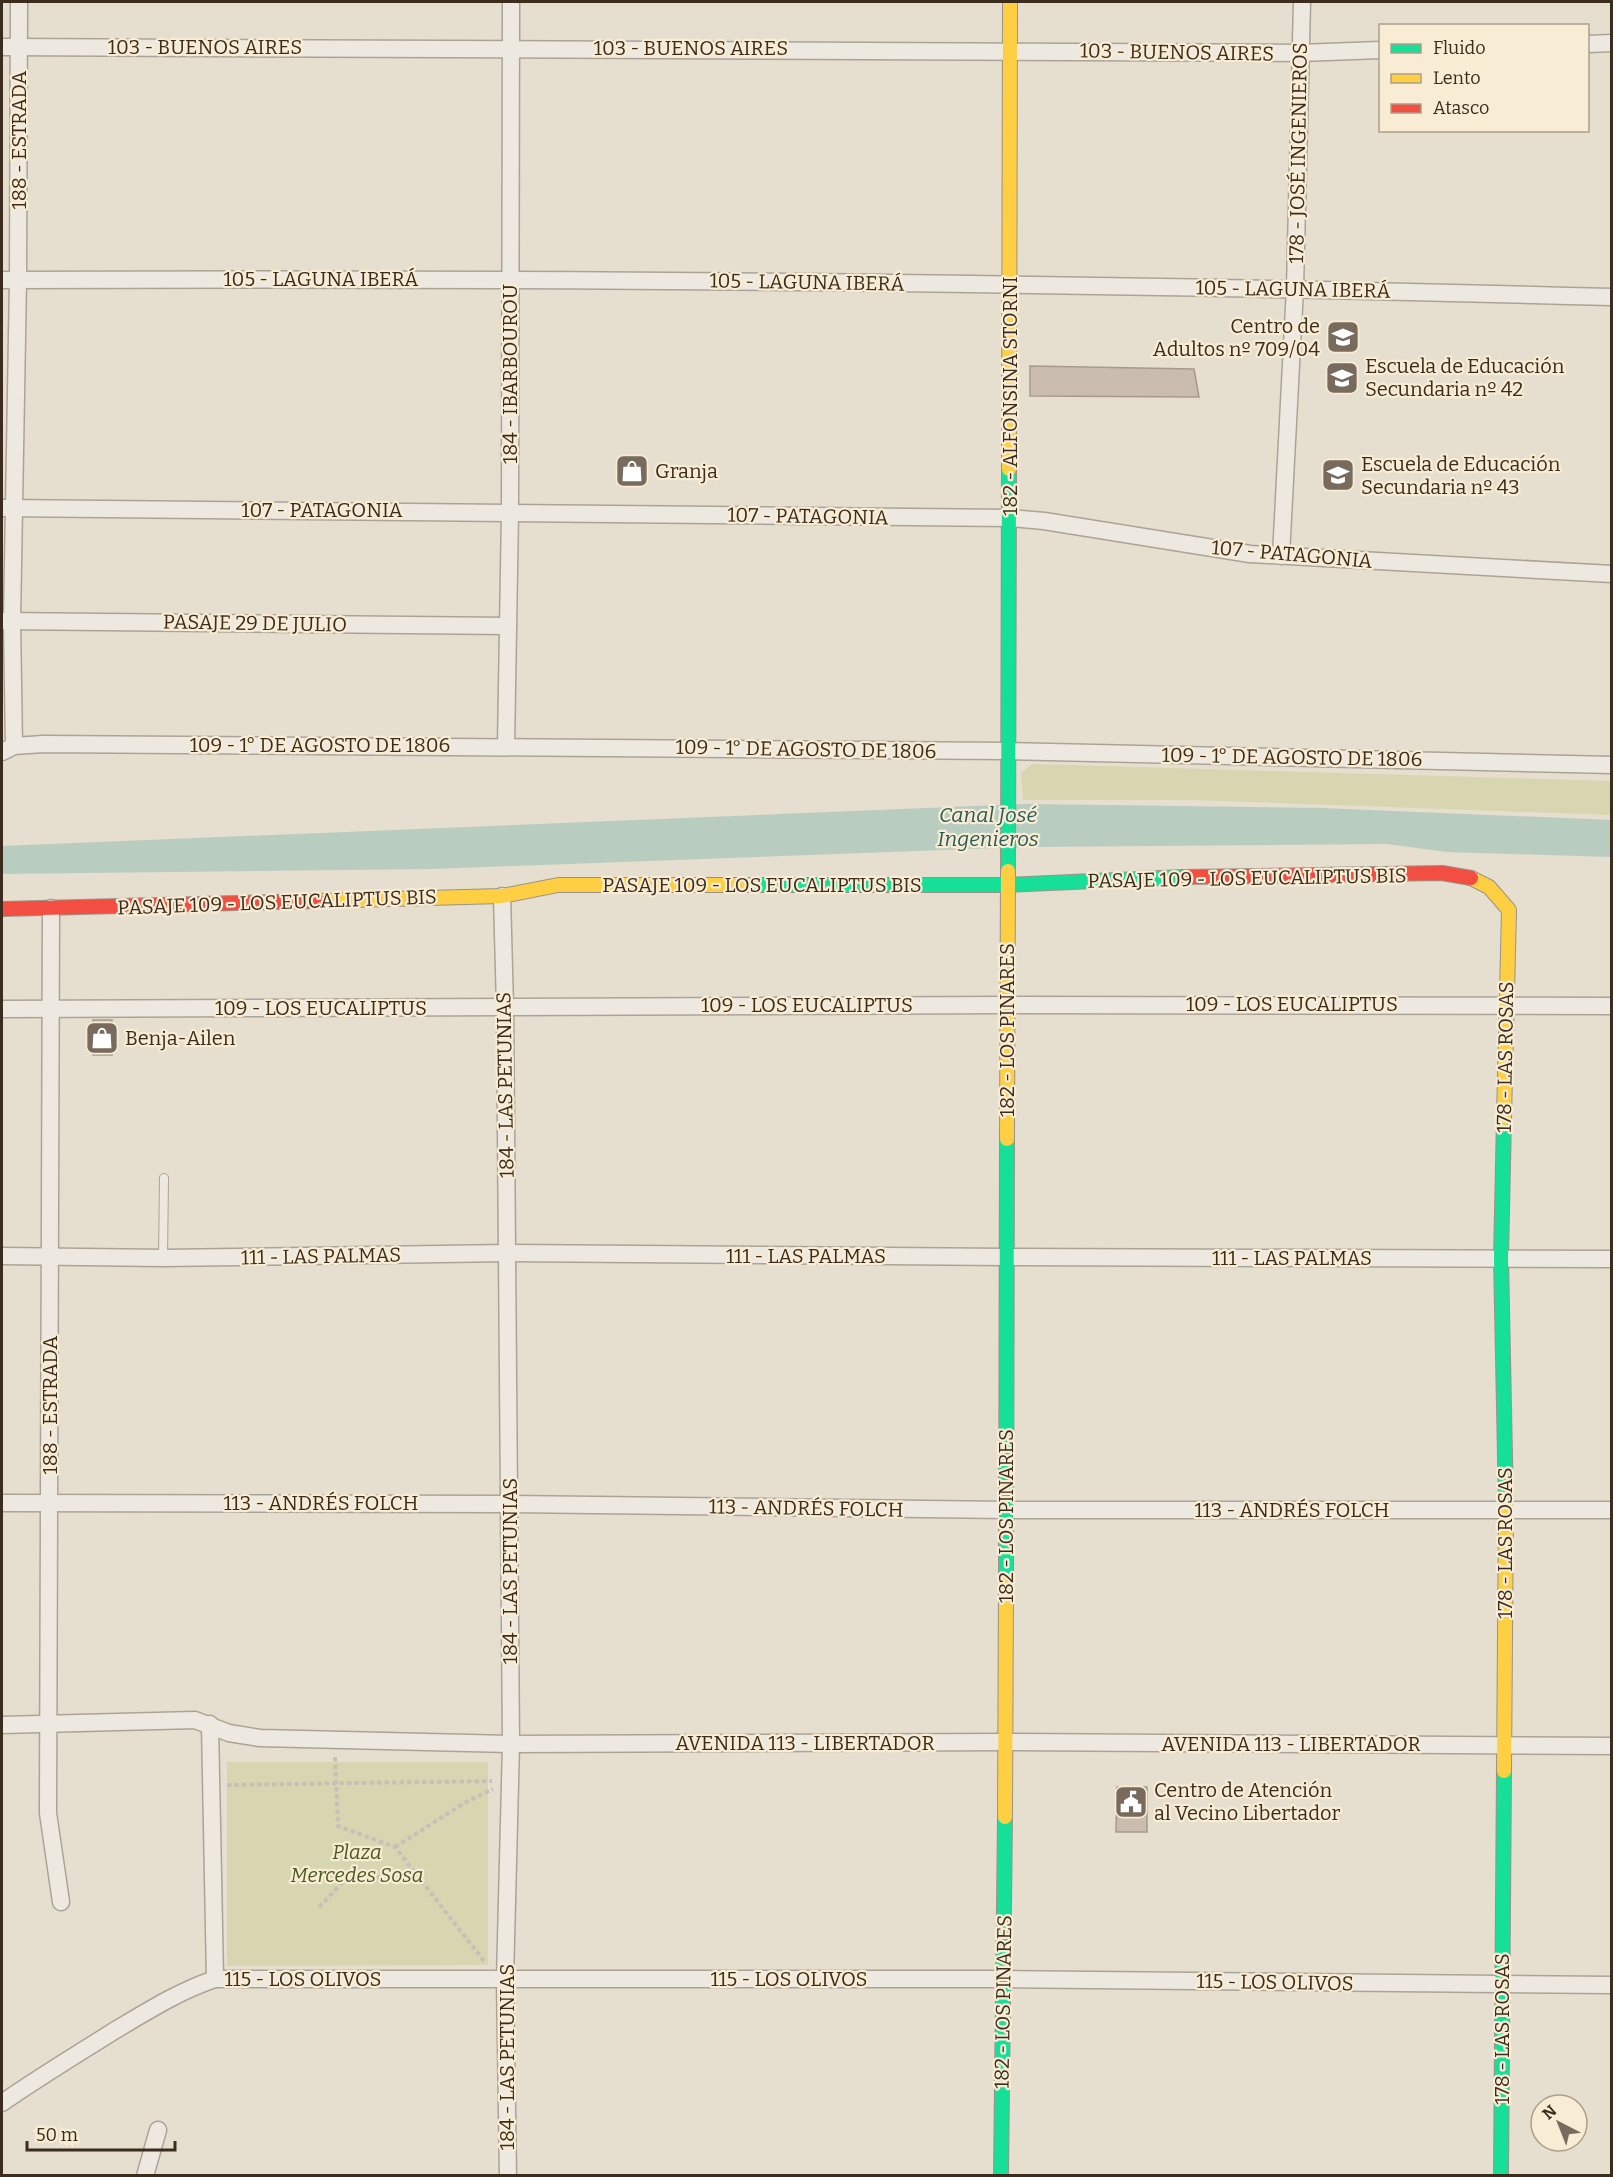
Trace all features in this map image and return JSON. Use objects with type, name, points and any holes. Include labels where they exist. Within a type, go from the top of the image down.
[{"type":"street","name":"188 - ESTRADA","points":[[8,749],[10,280],[19,2]]},
{"type":"street","name":"184 - IBARBOUROU","points":[[506,746],[510,512],[511,2]]},
{"type":"street","name":"182 - ALFONSINA STORNI","points":[[1007,856],[1010,518],[1010,2]]},
{"type":"street","name":"178 - JOSÉ INGENIEROS","points":[[1281,556],[1295,288],[1302,2]]},
{"type":"street","points":[[1589,44],[1611,43]]},
{"type":"street","name":"103 - BUENOS AIRES","points":[[2,46],[1300,53],[1379,50]]},
{"type":"street","name":"105 - LAGUNA IBERÁ","points":[[10,280],[510,279],[1009,284],[1295,288],[1611,297]]},
{"type":"street","name":"107 - PATAGONIA","points":[[8,508],[1010,518],[1044,521],[1250,554],[1611,574]]},
{"type":"street","name":"PASAJE 29 DE JULIO","points":[[7,621],[508,626]]},
{"type":"street","name":"109 - 1° DE AGOSTO DE 1806","points":[[8,749],[43,744],[1009,751],[1611,765]]},
{"type":"street","name":"182 - LOS PINARES","points":[[1001,2175],[1006,1742],[1007,856]]},
{"type":"street","name":"PASAJE 109 - LOS EUCALIPTUS BIS","points":[[2,909],[502,896],[558,885],[1007,885],[1212,876],[1442,873],[1475,879],[1501,897],[1509,910]]},
{"type":"street","name":"184 - LAS PETUNIAS","points":[[502,896],[510,1504],[511,1744],[505,1979],[508,2175]]},
{"type":"street","name":"188 - ESTRADA","points":[[51,908],[48,1813],[61,1902]]},
{"type":"street","name":"178 - LAS ROSAS","points":[[1501,2175],[1506,1510],[1501,1258],[1509,910]]},
{"type":"street","name":"109 - LOS EUCALIPTUS","points":[[2,1010],[505,1006],[1611,1005]]},
{"type":"street","name":"111 - LAS PALMAS","points":[[2,1256],[163,1258],[507,1253],[1611,1259]]},
{"type":"street","name":"113 - ANDRÉS FOLCH","points":[[2,1503],[510,1504],[1006,1510],[1611,1510]]},
{"type":"street","name":"AVENIDA 113 - LIBERTADOR","points":[[2,1725],[48,1722],[195,1720],[239,1736],[511,1744],[1006,1742],[1611,1746]]},
{"type":"street","points":[[210,1724],[215,1979]]},
{"type":"street","name":"115 - LOS OLIVOS","points":[[2,2103],[53,2068],[136,2018],[198,1985],[215,1979],[1003,1979],[1611,1985]]},
{"type":"street","points":[[145,2175],[158,2130]]},
{"type":"lane","points":[[163,1258],[164,1178]]},
{"type":"path","points":[[334,1740],[338,1826],[395,1847],[488,1965],[505,1979]]},
{"type":"path","points":[[211,1785],[510,1780]]},
{"type":"path","points":[[395,1847],[466,1802],[510,1780]]},
{"type":"path","points":[[319,1907],[345,1880],[417,1875]]},
{"type":"green space","points":[[1032,764],[1611,781],[1611,815],[1195,800],[1023,800],[1021,773]]},
{"type":"green space","name":"Plaza Mercedes Sosa","points":[[227,1762],[488,1762],[488,1965],[227,1966]]},
{"type":"water","name":"Canal José Ingenieros","points":[[1027,804],[1321,808],[1612,820],[1611,857],[1447,852],[1387,844],[1028,847],[432,869],[2,874],[2,846]]},
{"type":"building","points":[[1030,366],[1194,369],[1199,397],[1030,396]]},
{"type":"building","name":"Granja","points":[[642,458],[643,483],[621,484],[620,459]]},
{"type":"building","name":"Benja-Ailen","points":[[93,1020],[112,1020],[112,1055],[93,1055]]},
{"type":"building","points":[[1117,1787],[1147,1787],[1147,1832],[1116,1832]]},
{"type":"traffic: fast","points":[[1008,871],[1009,469]]},
{"type":"traffic: fast","points":[[746,885],[1007,885],[1184,877]]},
{"type":"traffic: fast","points":[[1504,1118],[1501,1258],[1506,1506]]},
{"type":"traffic: fast","points":[[1006,1582],[1007,1139]]},
{"type":"traffic: fast","points":[[1501,2176],[1504,1771]]},
{"type":"traffic: fast","points":[[1001,2176],[1005,1817]]},
{"type":"traffic: slow","points":[[1009,469],[1010,2]]},
{"type":"traffic: slow","points":[[1007,1139],[1008,871]]},
{"type":"traffic: slow","points":[[1471,878],[1489,887],[1509,910],[1504,1118]]},
{"type":"traffic: slow","points":[[318,901],[502,896],[558,885],[746,885]]},
{"type":"traffic: slow","points":[[1504,1771],[1506,1506]]},
{"type":"traffic: slow","points":[[1005,1817],[1006,1582]]},
{"type":"traffic: jam","points":[[1184,877],[1442,873],[1471,878]]},
{"type":"traffic: jam","points":[[2,909],[318,901]]},
{"type":"place","name":"Centro de Adultos nº 709/04","points":[[1343,337]]},
{"type":"place","name":"Escuela de Educación Secundaria nº 42","points":[[1342,378]]},
{"type":"place","name":"Granja","points":[[632,471]]},
{"type":"place","name":"Escuela de Educación Secundaria nº 43","points":[[1338,475]]},
{"type":"place","name":"Benja-Ailen","points":[[102,1038]]},
{"type":"place","name":"Centro de Atención al Vecino Libertador","points":[[1131,1802]]}]
